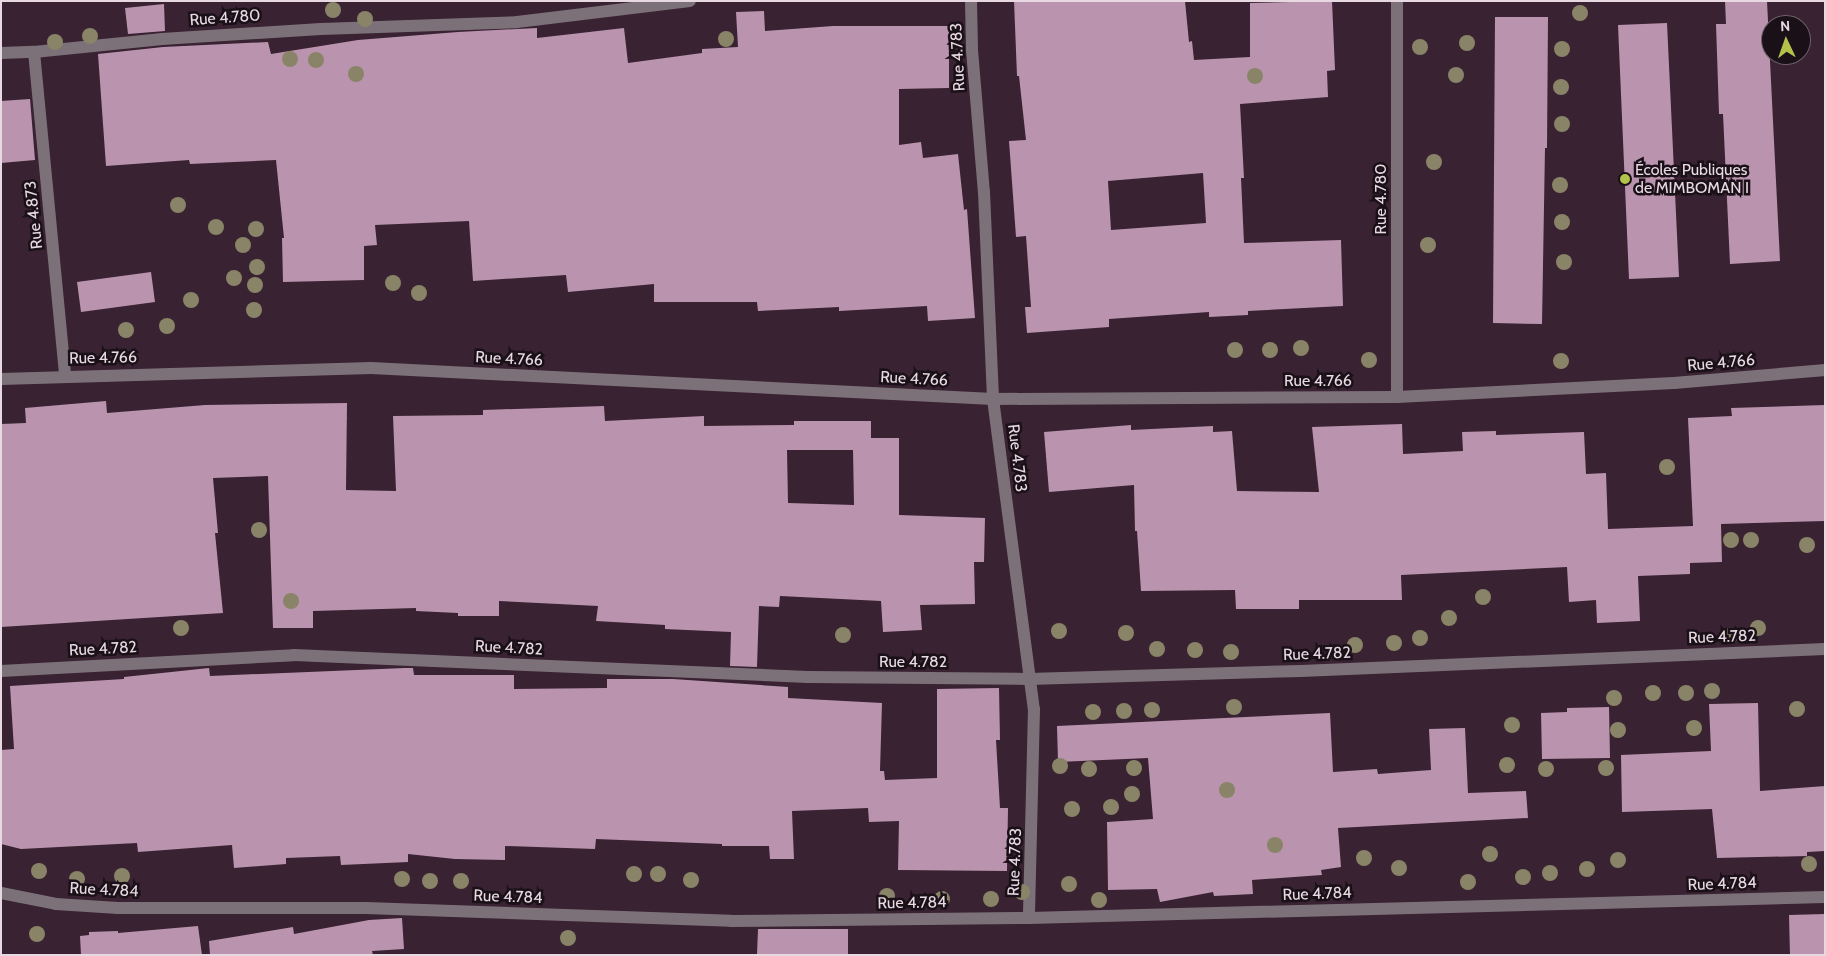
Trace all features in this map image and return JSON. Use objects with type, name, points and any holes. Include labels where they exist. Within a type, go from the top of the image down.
[{"type":"street","name":"Rue 4.780","points":[[1,53],[34,52],[162,39],[291,31],[517,22],[690,1]]},
{"type":"street","name":"Rue 4.783","points":[[971,1],[972,50],[984,192],[993,399],[1034,709],[1029,918]]},
{"type":"street","name":"Rue 4.780","points":[[1397,1],[1397,397]]},
{"type":"street","name":"Rue 4.873","points":[[34,52],[65,375]]},
{"type":"street","name":"Rue 4.766","points":[[1,379],[65,375],[371,368],[993,399],[1397,397],[1674,383],[1825,370]]},
{"type":"street","name":"Rue 4.782","points":[[1,671],[294,655],[808,677],[1029,679],[1301,671],[1825,649]]},
{"type":"street","name":"Rue 4.784","points":[[1,893],[56,904],[118,908],[366,908],[731,921],[1029,918],[1825,897]]},
{"type":"building","points":[[1014,1],[1185,1],[1189,42],[1192,41],[1194,60],[1250,57],[1250,3],[1332,1],[1335,70],[1327,71],[1328,97],[1240,104],[1244,178],[1241,178],[1244,243],[1341,240],[1343,306],[1248,311],[1248,315],[1209,317],[1209,312],[1109,319],[1109,327],[1027,333],[1025,307],[1031,307],[1026,236],[1016,237],[1009,141],[1026,140],[1019,76],[1017,76]],"holes":[[[1203,173],[1206,223],[1111,230],[1108,181]]]},
{"type":"building","points":[[1725,1],[1767,1],[1768,15],[1761,15],[1761,65],[1770,65],[1780,261],[1730,264],[1723,114],[1719,114],[1716,24],[1726,24]]},
{"type":"building","points":[[164,4],[165,31],[128,34],[125,8]]},
{"type":"building","points":[[764,11],[765,31],[833,26],[949,26],[949,88],[899,89],[899,145],[921,142],[923,158],[958,154],[964,210],[967,209],[975,318],[928,321],[927,306],[839,311],[839,307],[758,311],[757,302],[654,302],[654,284],[568,292],[566,275],[473,281],[469,221],[375,225],[377,245],[364,246],[364,280],[283,282],[282,238],[284,238],[276,160],[190,164],[189,160],[106,166],[98,54],[163,47],[268,42],[271,54],[358,40],[458,32],[537,28],[537,38],[624,28],[628,63],[702,53],[702,49],[738,47],[736,12]]},
{"type":"building","points":[[1495,17],[1548,17],[1547,148],[1545,148],[1542,324],[1493,323]]},
{"type":"building","points":[[1667,23],[1679,277],[1629,279],[1618,25]]},
{"type":"building","points":[[30,99],[35,160],[1,163],[1,101]]},
{"type":"building","points":[[151,272],[155,302],[81,312],[77,282]]},
{"type":"building","points":[[106,401],[107,413],[205,405],[347,403],[346,490],[396,491],[393,416],[483,415],[483,410],[604,406],[605,421],[704,416],[704,426],[794,425],[794,421],[871,421],[871,438],[899,438],[899,515],[985,518],[984,562],[974,562],[975,604],[920,605],[922,630],[883,632],[881,601],[780,596],[779,607],[759,606],[757,667],[730,666],[731,632],[665,629],[665,625],[596,621],[598,606],[499,601],[499,616],[458,616],[458,613],[416,611],[416,608],[313,611],[313,628],[273,628],[268,476],[213,478],[218,533],[215,533],[223,613],[1,627],[1,424],[26,423],[25,408]],"holes":[[[787,450],[853,450],[854,505],[788,503]]]},
{"type":"building","points":[[1825,405],[1825,521],[1721,524],[1722,562],[1690,563],[1690,574],[1638,576],[1640,621],[1597,623],[1596,600],[1569,602],[1567,567],[1401,575],[1402,600],[1299,600],[1299,609],[1236,609],[1235,590],[1141,591],[1137,531],[1135,531],[1134,485],[1049,492],[1044,432],[1131,425],[1131,430],[1213,426],[1213,432],[1232,431],[1237,491],[1319,492],[1312,427],[1402,424],[1403,454],[1463,451],[1462,432],[1496,431],[1496,435],[1584,432],[1586,474],[1606,473],[1608,529],[1693,526],[1688,418],[1732,416],[1731,408]]},
{"type":"building","points":[[209,668],[210,676],[413,668],[414,675],[514,675],[514,689],[607,688],[607,679],[673,679],[788,687],[788,698],[882,703],[880,771],[884,771],[885,780],[937,778],[937,689],[999,688],[1000,740],[996,740],[1000,808],[1008,808],[1007,871],[898,870],[899,821],[869,822],[868,808],[792,811],[794,859],[770,859],[769,846],[722,846],[722,844],[596,839],[595,849],[505,846],[505,860],[455,859],[408,854],[408,862],[341,865],[340,856],[286,858],[286,864],[234,868],[232,845],[138,852],[137,843],[21,849],[1,844],[1,750],[14,749],[10,686],[124,679],[124,677]]},
{"type":"building","points":[[1758,703],[1760,791],[1825,786],[1825,851],[1807,852],[1807,856],[1717,858],[1712,809],[1622,812],[1621,755],[1711,751],[1709,704]]},
{"type":"building","points":[[1609,707],[1610,758],[1542,759],[1541,713],[1567,712],[1567,708]]},
{"type":"building","points":[[1330,713],[1333,772],[1377,769],[1378,774],[1431,770],[1429,729],[1465,728],[1468,793],[1526,791],[1528,818],[1338,828],[1341,867],[1321,870],[1322,875],[1252,880],[1253,894],[1214,896],[1213,892],[1160,902],[1157,889],[1108,890],[1107,822],[1153,819],[1148,758],[1058,762],[1057,726]]},
{"type":"building","points":[[1825,914],[1825,955],[1790,955],[1789,915]]},
{"type":"building","points":[[402,918],[404,949],[372,951],[373,955],[210,955],[209,941],[293,927],[294,934],[369,920]]},
{"type":"building","points":[[198,926],[202,955],[81,955],[80,936],[89,935],[89,932],[118,931],[118,933]]},
{"type":"building","points":[[758,929],[848,929],[848,955],[757,955]]},
{"type":"place","name":"Écoles Publiques de MIMBOMAN I","points":[[1625,179]]}]
